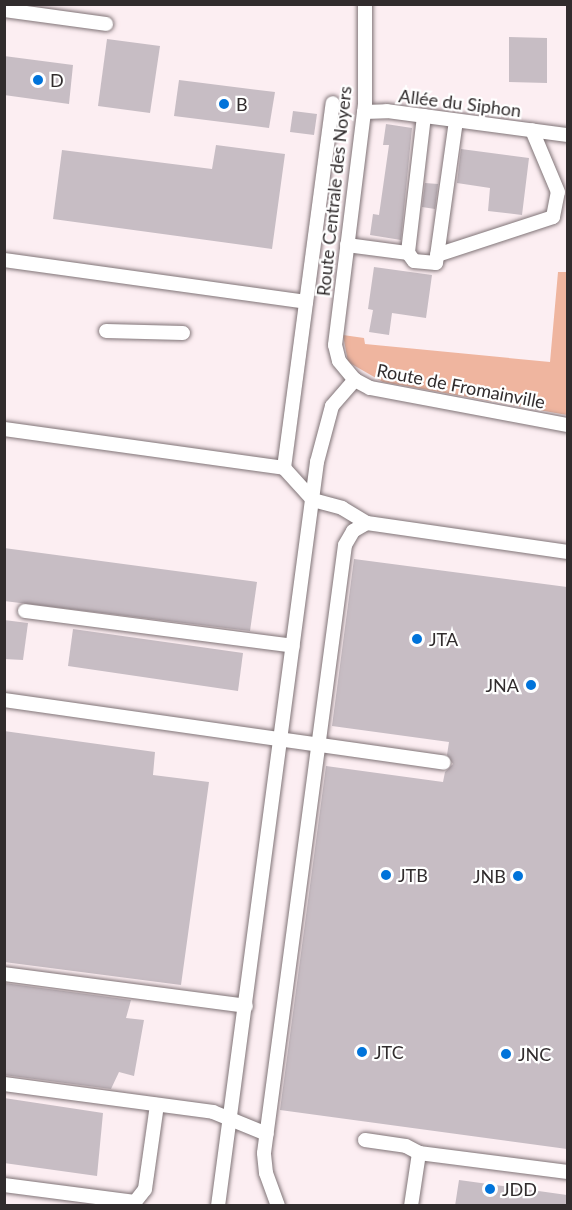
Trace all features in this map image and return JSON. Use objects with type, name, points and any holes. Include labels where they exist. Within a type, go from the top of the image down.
[{"type":"street","name":"Route Centrale des Noyers","points":[[334,345],[364,112],[365,4]]},
{"type":"street","points":[[4,9],[106,24]]},
{"type":"street","points":[[284,468],[333,103]]},
{"type":"street","name":"Allée du Siphon","points":[[364,112],[567,135]]},
{"type":"street","points":[[408,254],[424,117]]},
{"type":"street","points":[[347,245],[408,254],[414,261],[436,263],[456,121]]},
{"type":"street","points":[[437,255],[553,217],[558,192],[532,130]]},
{"type":"street","points":[[4,261],[306,302]]},
{"type":"street","points":[[106,330],[183,333]]},
{"type":"street","name":"Route de Fromainville","points":[[334,345],[339,361],[355,380],[370,388],[567,425]]},
{"type":"street","points":[[218,1206],[317,462],[332,406],[355,380]]},
{"type":"street","points":[[4,429],[284,468],[313,500],[342,508],[367,523],[567,552]]},
{"type":"street","points":[[278,1206],[266,1173],[267,1134],[345,545],[353,531],[367,523]]},
{"type":"street","points":[[25,611],[293,646]]},
{"type":"street","points":[[4,700],[444,763]]},
{"type":"street","points":[[4,974],[246,1006]]},
{"type":"street","points":[[4,1084],[213,1112],[267,1134]]},
{"type":"street","points":[[4,1185],[135,1202],[145,1189],[157,1105]]},
{"type":"street","points":[[365,1140],[406,1146],[419,1153],[567,1172]]},
{"type":"street","points":[[411,1206],[419,1153]]},
{"type":"shaded area","points":[[558,272],[567,272],[567,415],[383,382],[348,362],[343,335],[364,338],[365,344],[550,362]]},
{"type":"building","points":[[509,37],[547,38],[547,83],[509,82]]},
{"type":"building","points":[[107,39],[160,46],[150,113],[98,106]]},
{"type":"building","name":"D","points":[[4,56],[73,65],[69,104],[4,95]]},
{"type":"building","name":"B","points":[[179,80],[275,92],[269,128],[174,116]]},
{"type":"building","points":[[293,111],[317,114],[314,135],[290,132]]},
{"type":"building","points":[[386,124],[412,128],[401,240],[370,235],[373,214],[379,215],[389,145],[383,145]]},
{"type":"building","points":[[216,145],[285,154],[272,249],[53,219],[62,150],[212,169]]},
{"type":"building","points":[[461,149],[529,158],[522,215],[488,211],[490,188],[457,183]]},
{"type":"building","points":[[425,183],[438,184],[435,209],[422,207]]},
{"type":"building","points":[[374,267],[432,275],[426,318],[392,313],[389,335],[369,332],[373,310],[368,309]]},
{"type":"building","points":[[4,548],[257,582],[250,631],[4,601]]},
{"type":"building","points":[[354,559],[567,587],[567,1149],[280,1110],[326,766],[443,782],[445,772],[453,764],[447,755],[449,742],[332,726]]},
{"type":"building","points":[[4,620],[28,623],[23,660],[4,659]]},
{"type":"building","points":[[73,629],[243,653],[238,691],[68,666]]},
{"type":"building","points":[[4,731],[155,752],[153,775],[209,782],[181,985],[4,962]]},
{"type":"building","points":[[4,983],[131,1000],[126,1018],[144,1020],[134,1076],[119,1072],[111,1089],[4,1075]]},
{"type":"building","points":[[4,1098],[103,1113],[97,1176],[4,1163]]},
{"type":"building","name":"JDD","points":[[459,1180],[567,1195],[567,1206],[455,1206]]},
{"type":"place","name":"D","points":[[38,80]]},
{"type":"place","name":"B","points":[[224,104]]},
{"type":"place","name":"JTA","points":[[417,639]]},
{"type":"place","name":"JNA","points":[[531,685]]},
{"type":"place","name":"JTB","points":[[386,875]]},
{"type":"place","name":"JNB","points":[[518,876]]},
{"type":"place","name":"JTC","points":[[362,1052]]},
{"type":"place","name":"JNC","points":[[506,1054]]},
{"type":"place","name":"JDD","points":[[490,1189]]}]
